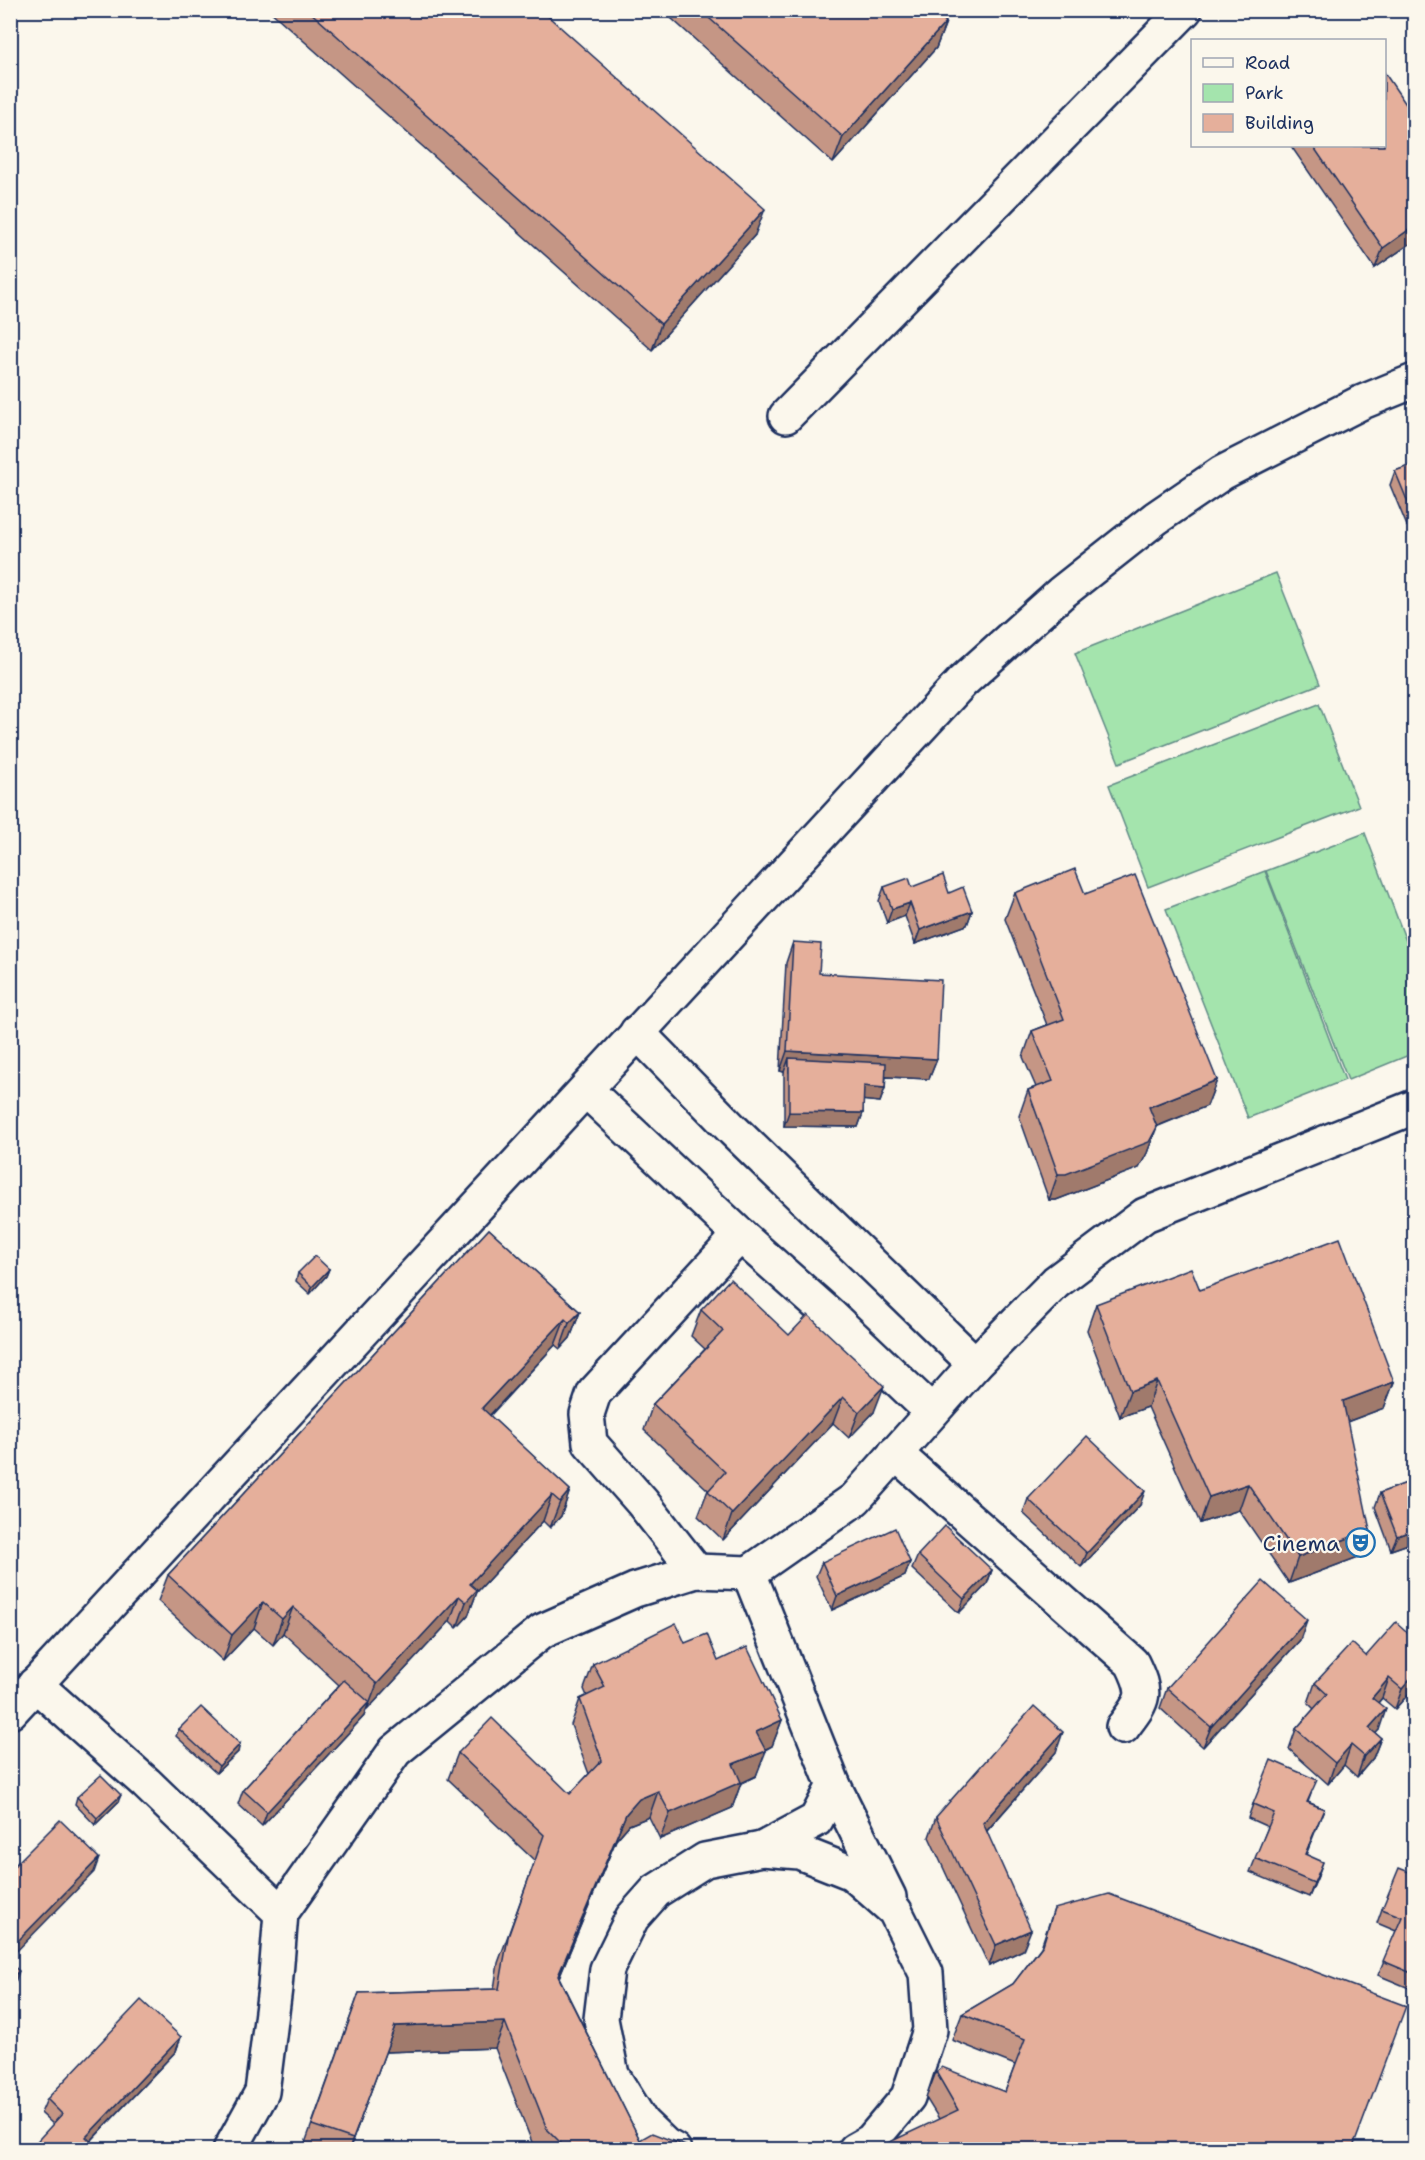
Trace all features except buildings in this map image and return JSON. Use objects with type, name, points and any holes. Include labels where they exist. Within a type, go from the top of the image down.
[{"type":"street","points":[[786,417],[1185,10]]},
{"type":"street","points":[[10,1712],[962,682],[1061,593],[1156,518],[1222,473],[1360,403],[1414,381]]},
{"type":"street","points":[[637,1032],[733,1130],[975,1364]]},
{"type":"street","points":[[586,1090],[932,1412]]},
{"type":"street","points":[[230,2150],[262,2092],[275,1988],[281,1912],[395,1751],[542,1631],[635,1590],[696,1571],[749,1574],[855,1499],[975,1364],[1056,1282],[1145,1215],[1414,1107]]},
{"type":"street","points":[[696,1571],[642,1502],[590,1443],[587,1414],[594,1393],[740,1235]]},
{"type":"street","points":[[896,1453],[1132,1663],[1141,1682],[1141,1702],[1123,1727]]},
{"type":"street","points":[[749,1574],[834,1786],[926,1973],[930,2030],[908,2097],[871,2141],[855,2150]]},
{"type":"street","points":[[35,1684],[146,1783],[281,1912]]},
{"type":"street","points":[[762,1849],[816,1820],[834,1786]]},
{"type":"street","points":[[674,2150],[664,2145],[642,2123],[612,2075],[601,2019],[607,1969],[632,1918],[656,1891],[705,1860],[762,1849],[799,1852],[852,1873],[896,1911]]},
{"type":"green space","points":[[1276,573],[1320,684],[1119,763],[1075,653]]},
{"type":"green space","points":[[1319,704],[1359,806],[1148,887],[1109,785]]},
{"type":"green space","points":[[1365,833],[1414,962],[1414,1053],[1348,1080],[1266,871]]},
{"type":"green space","points":[[1265,871],[1345,1080],[1248,1118],[1166,909]]},
{"type":"place","name":"Cinema","points":[[1361,1543]]}]
